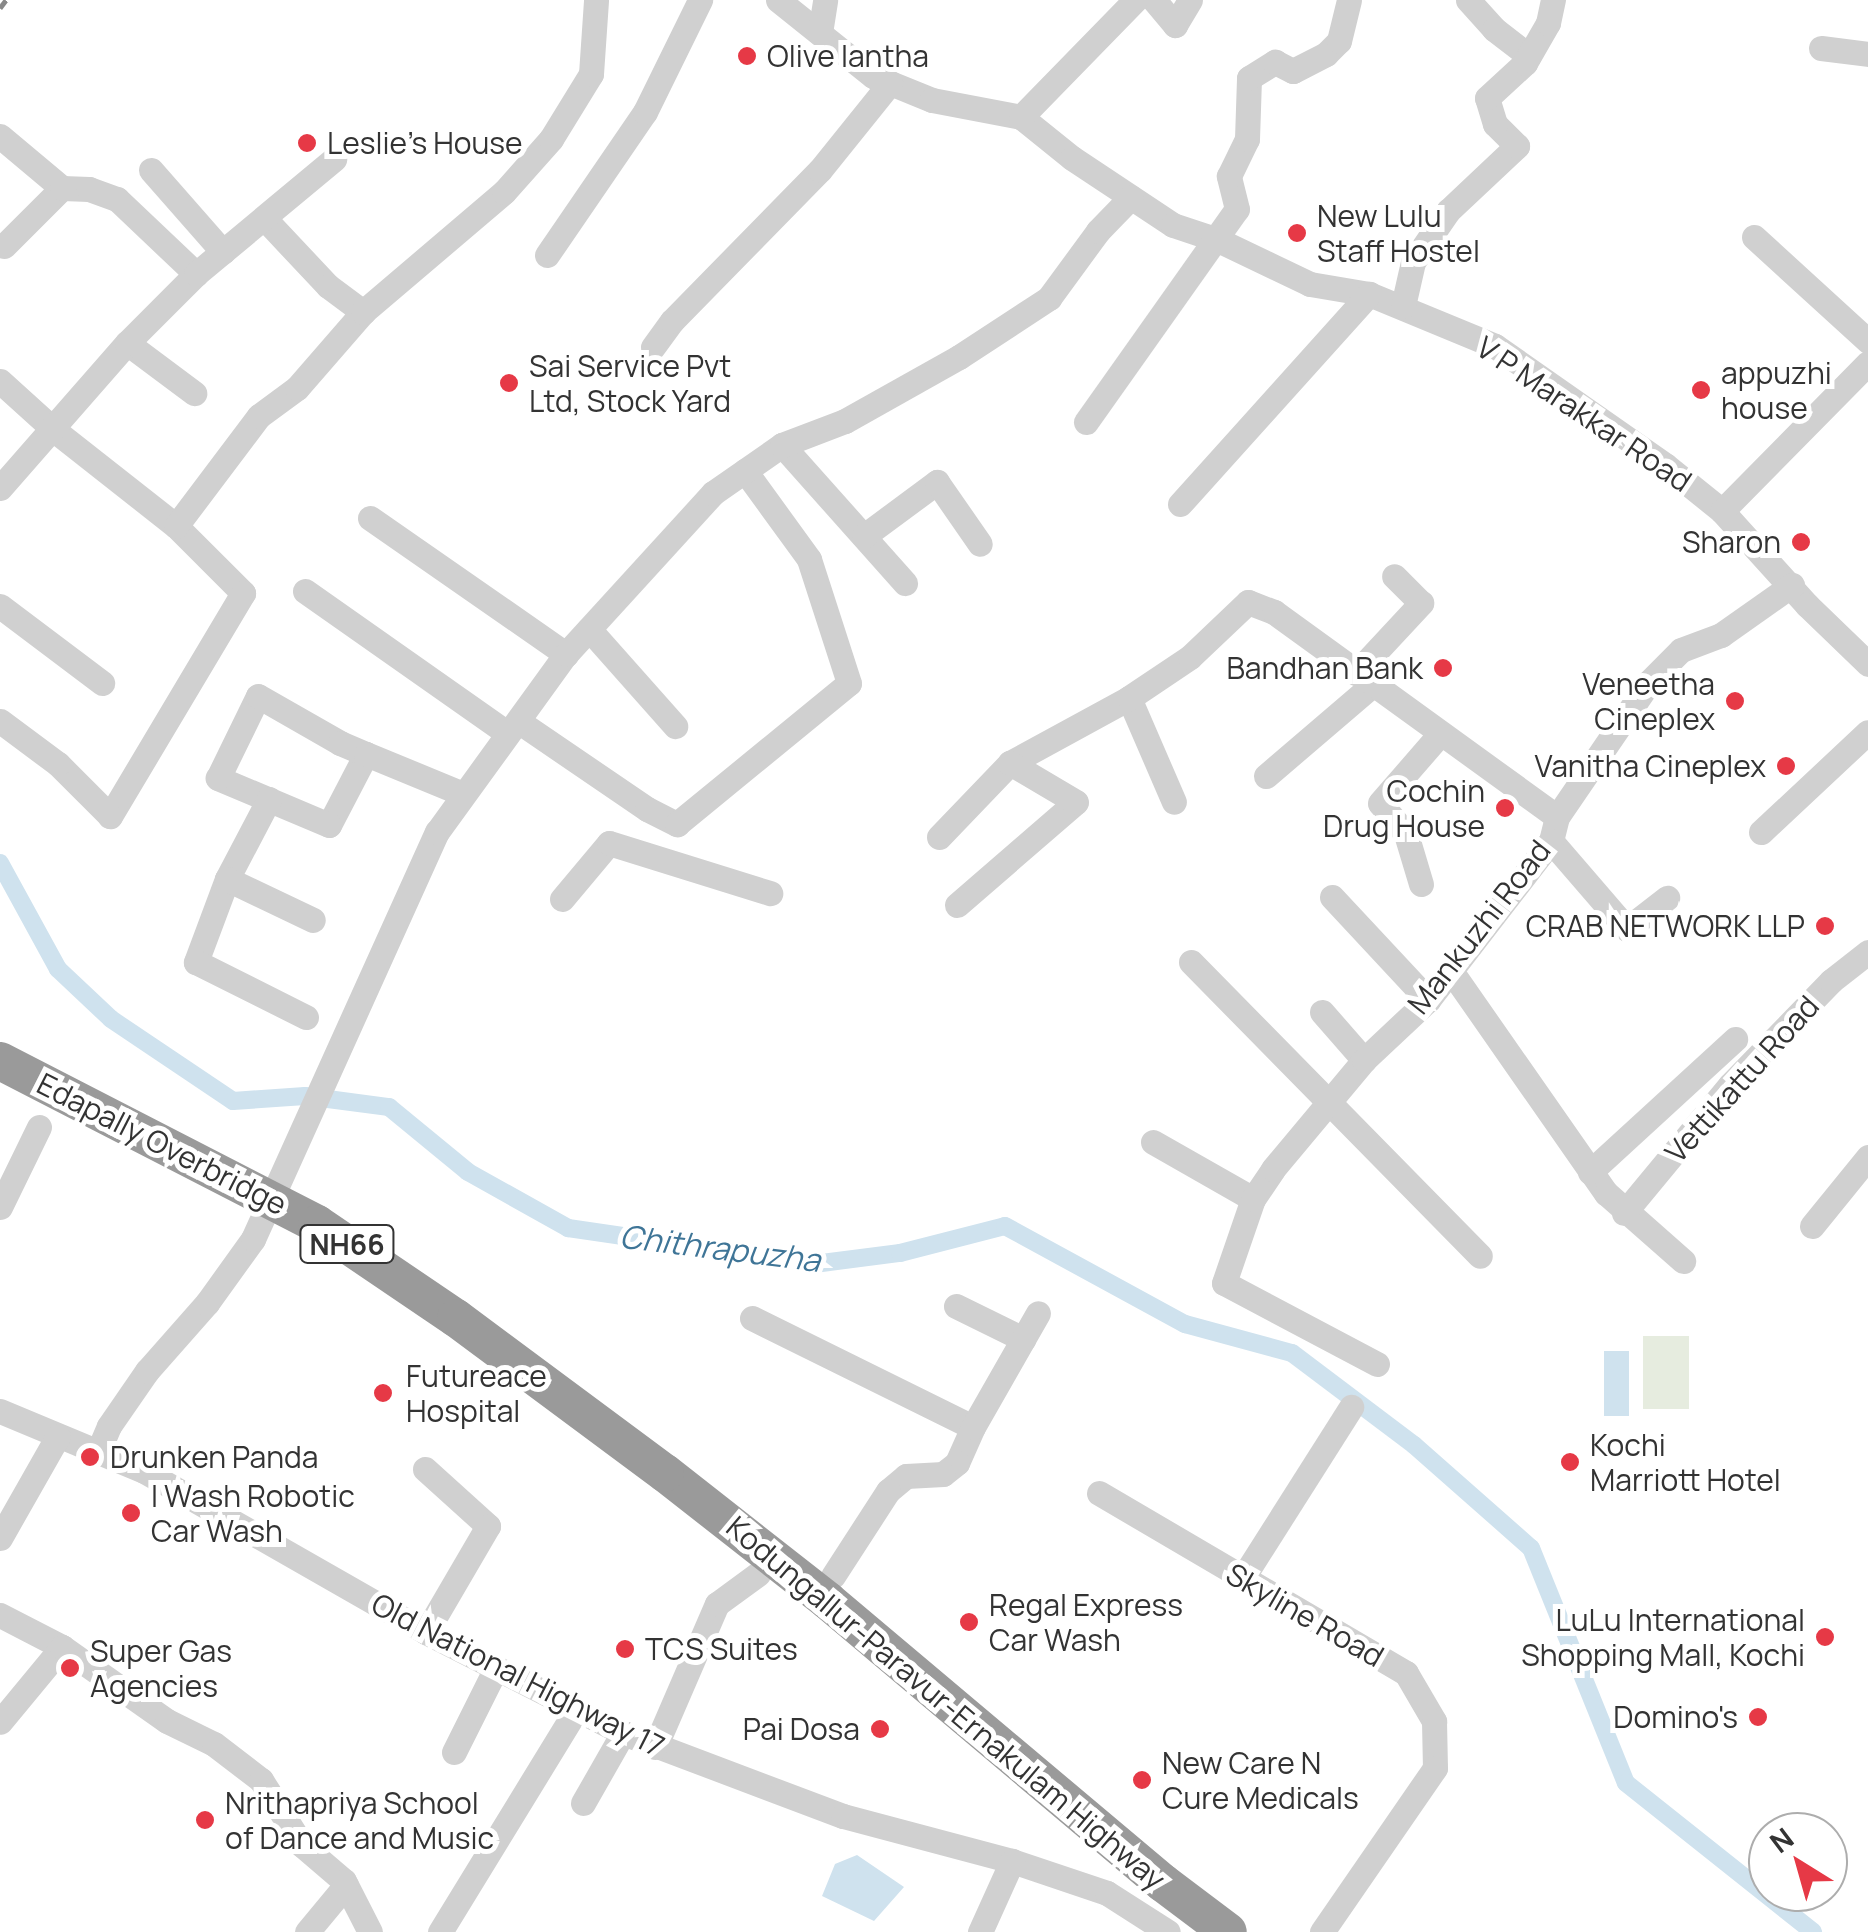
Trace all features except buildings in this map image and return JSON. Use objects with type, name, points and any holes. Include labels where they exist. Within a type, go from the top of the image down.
[{"type":"highway","name":"Edapally Overbridge","points":[[0,1061],[317,1224],[456,1318],[665,1474]]},
{"type":"highway","name":"Kodungallur-Paravur-Ernakulam Highway","points":[[665,1474],[828,1601],[1148,1872],[1228,1932]]},
{"type":"street","points":[[176,526],[259,416],[297,388],[363,312],[504,192],[551,138],[591,74],[596,0]]},
{"type":"street","points":[[547,255],[645,112],[700,0]]},
{"type":"street","name":"V P Marakkar Road","points":[[778,0],[873,76],[932,100],[1022,117],[1072,158],[1173,225],[1218,240],[1310,284],[1368,294],[1495,346],[1665,464],[1722,511],[1868,664]]},
{"type":"street","points":[[820,34],[825,0]]},
{"type":"street","points":[[1022,117],[1135,0]]},
{"type":"street","points":[[1154,0],[1175,25],[1190,0]]},
{"type":"street","points":[[1086,422],[1237,210],[1229,176],[1248,139],[1249,78],[1275,62],[1294,70],[1326,54],[1339,40],[1349,0]]},
{"type":"street","points":[[1468,0],[1494,29],[1530,56]]},
{"type":"street","points":[[1403,306],[1413,262],[1448,211],[1517,146],[1495,124],[1487,98],[1530,56],[1548,23],[1553,0]]},
{"type":"street","points":[[1821,48],[1868,54]]},
{"type":"street","points":[[652,347],[672,321],[820,170],[890,83]]},
{"type":"street","points":[[0,136],[62,188],[98,190],[117,199],[196,274]]},
{"type":"street","points":[[0,488],[127,343],[196,274],[334,159]]},
{"type":"street","points":[[152,170],[223,252]]},
{"type":"street","points":[[4,246],[62,188]]},
{"type":"street","points":[[98,1452],[109,1426],[147,1371],[235,1267],[281,1180],[418,866],[463,794],[566,654],[713,492],[782,445],[845,421],[959,357],[1049,298],[1098,231],[1132,197]]},
{"type":"street","points":[[264,218],[328,286],[363,312]]},
{"type":"street","points":[[1754,237],[1868,341]]},
{"type":"street","points":[[1180,504],[1368,294]]},
{"type":"street","points":[[127,343],[194,392]]},
{"type":"street","points":[[1722,511],[1868,363]]},
{"type":"street","points":[[0,382],[176,526],[243,594],[110,816],[58,764],[0,721]]},
{"type":"street","points":[[782,445],[905,583]]},
{"type":"street","points":[[304,591],[512,727],[678,824],[849,683],[809,559],[745,471]]},
{"type":"street","points":[[864,536],[937,482],[980,544]]},
{"type":"street","points":[[370,518],[566,654]]},
{"type":"street","points":[[1266,776],[1364,679],[1421,603],[1394,576]]},
{"type":"street","name":"Mankuzhi Road","points":[[1377,1364],[1224,1284],[1253,1199],[1364,1060],[1428,1000],[1451,970],[1554,829],[1649,682],[1681,650],[1721,635],[1792,585]]},
{"type":"street","points":[[939,838],[1010,763],[1128,698],[1190,657],[1248,602],[1262,604],[1440,734],[1554,829],[1627,929],[1667,898]]},
{"type":"street","points":[[0,606],[102,683]]},
{"type":"street","points":[[588,629],[675,726]]},
{"type":"street","points":[[366,754],[328,825],[218,778],[258,696],[366,754],[463,794]]},
{"type":"street","points":[[1128,698],[1174,802]]},
{"type":"street","points":[[1761,832],[1868,732]]},
{"type":"street","points":[[1422,884],[1406,834],[1380,802],[1440,734]]},
{"type":"street","points":[[957,904],[1076,802],[1010,763]]},
{"type":"street","points":[[269,798],[227,880],[196,962],[306,1017]]},
{"type":"street","points":[[562,899],[609,843],[770,893]]},
{"type":"street","points":[[227,880],[313,920]]},
{"type":"street","points":[[1332,897],[1428,1000]]},
{"type":"street","name":"Vettikattu Road","points":[[1624,1213],[1730,1085],[1831,982],[1868,952]]},
{"type":"street","points":[[1191,962],[1480,1256]]},
{"type":"street","points":[[1451,970],[1590,1172],[1624,1213],[1683,1261]]},
{"type":"street","points":[[1322,1012],[1364,1060]]},
{"type":"street","points":[[1590,1172],[1735,1039]]},
{"type":"street","points":[[0,1207],[39,1128]]},
{"type":"street","points":[[1154,1142],[1253,1199]]},
{"type":"street","points":[[1812,1226],[1868,1157]]},
{"type":"street","points":[[956,1306],[1023,1339]]},
{"type":"street","points":[[833,1576],[888,1491],[906,1476],[942,1474],[957,1463],[1038,1314]]},
{"type":"street","points":[[752,1318],[973,1428]]},
{"type":"street","points":[[1242,1579],[1351,1407]]},
{"type":"street","name":"Old National Highway 17","points":[[0,1411],[144,1470],[426,1632],[656,1748],[842,1816],[1012,1861],[1107,1893],[1168,1932]]},
{"type":"street","points":[[0,1538],[58,1436]]},
{"type":"street","points":[[424,1469],[488,1526],[426,1632]]},
{"type":"street","name":"Skyline Road","points":[[1099,1494],[1406,1673],[1434,1721],[1435,1768],[1322,1932]]},
{"type":"street","points":[[656,1748],[718,1604],[758,1574]]},
{"type":"street","points":[[0,1615],[62,1647],[167,1721],[214,1744],[261,1780],[302,1845],[346,1885],[370,1932]]},
{"type":"street","points":[[0,1722],[62,1647]]},
{"type":"street","points":[[454,1752],[496,1668]]},
{"type":"street","points":[[440,1932],[576,1710]]},
{"type":"street","points":[[583,1803],[623,1733]]},
{"type":"street","points":[[980,1932],[1012,1861]]},
{"type":"street","points":[[307,1932],[346,1885]]},
{"type":"shaded area","points":[[1643,1336],[1689,1336],[1689,1409],[1643,1409]]},
{"type":"water","points":[[1604,1351],[1629,1351],[1629,1416],[1604,1416]]},
{"type":"water","points":[[857,1855],[904,1887],[874,1921],[822,1896],[835,1864]]},
{"type":"waterway","name":"Chithrapuzha","points":[[0,863],[58,969],[111,1019],[233,1101],[305,1096],[389,1107],[468,1172],[568,1228],[814,1264],[900,1253],[1005,1226],[1185,1324],[1292,1353],[1414,1445],[1531,1548],[1626,1783],[1813,1932]]},
{"type":"railway","points":[[0,8],[6,0]]},
{"type":"place","name":"Olive Iantha","points":[[747,56]]},
{"type":"place","name":"Leslie's House","points":[[307,143]]},
{"type":"place","name":"New Lulu Staff Hostel","points":[[1297,233]]},
{"type":"place","name":"Sai Service Pvt Ltd, Stock Yard","points":[[509,383]]},
{"type":"place","name":"appuzhi house","points":[[1701,390]]},
{"type":"place","name":"Sharon","points":[[1801,542]]},
{"type":"place","name":"Bandhan Bank","points":[[1443,668]]},
{"type":"place","name":"Veneetha Cineplex","points":[[1735,701]]},
{"type":"place","name":"Vanitha Cineplex","points":[[1786,766]]},
{"type":"place","name":"Cochin Drug House","points":[[1505,808]]},
{"type":"place","name":"CRAB NETWORK LLP","points":[[1825,926]]},
{"type":"place","name":"Futureace Hospital","points":[[383,1393]]},
{"type":"place","name":"Drunken Panda","points":[[90,1457]]},
{"type":"place","name":"Kochi Marriott Hotel","points":[[1570,1462]]},
{"type":"place","name":"I Wash Robotic Car Wash","points":[[131,1513]]},
{"type":"place","name":"Regal Express Car Wash","points":[[969,1622]]},
{"type":"place","name":"LuLu International Shopping Mall, Kochi","points":[[1825,1637]]},
{"type":"place","name":"TCS Suites","points":[[625,1649]]},
{"type":"place","name":"Super Gas Agencies","points":[[70,1668]]},
{"type":"place","name":"Domino's","points":[[1758,1717]]},
{"type":"place","name":"Pai Dosa","points":[[880,1729]]},
{"type":"place","name":"New Care N Cure Medicals","points":[[1142,1780]]},
{"type":"place","name":"Nrithapriya School of Dance and Music","points":[[205,1820]]}]
